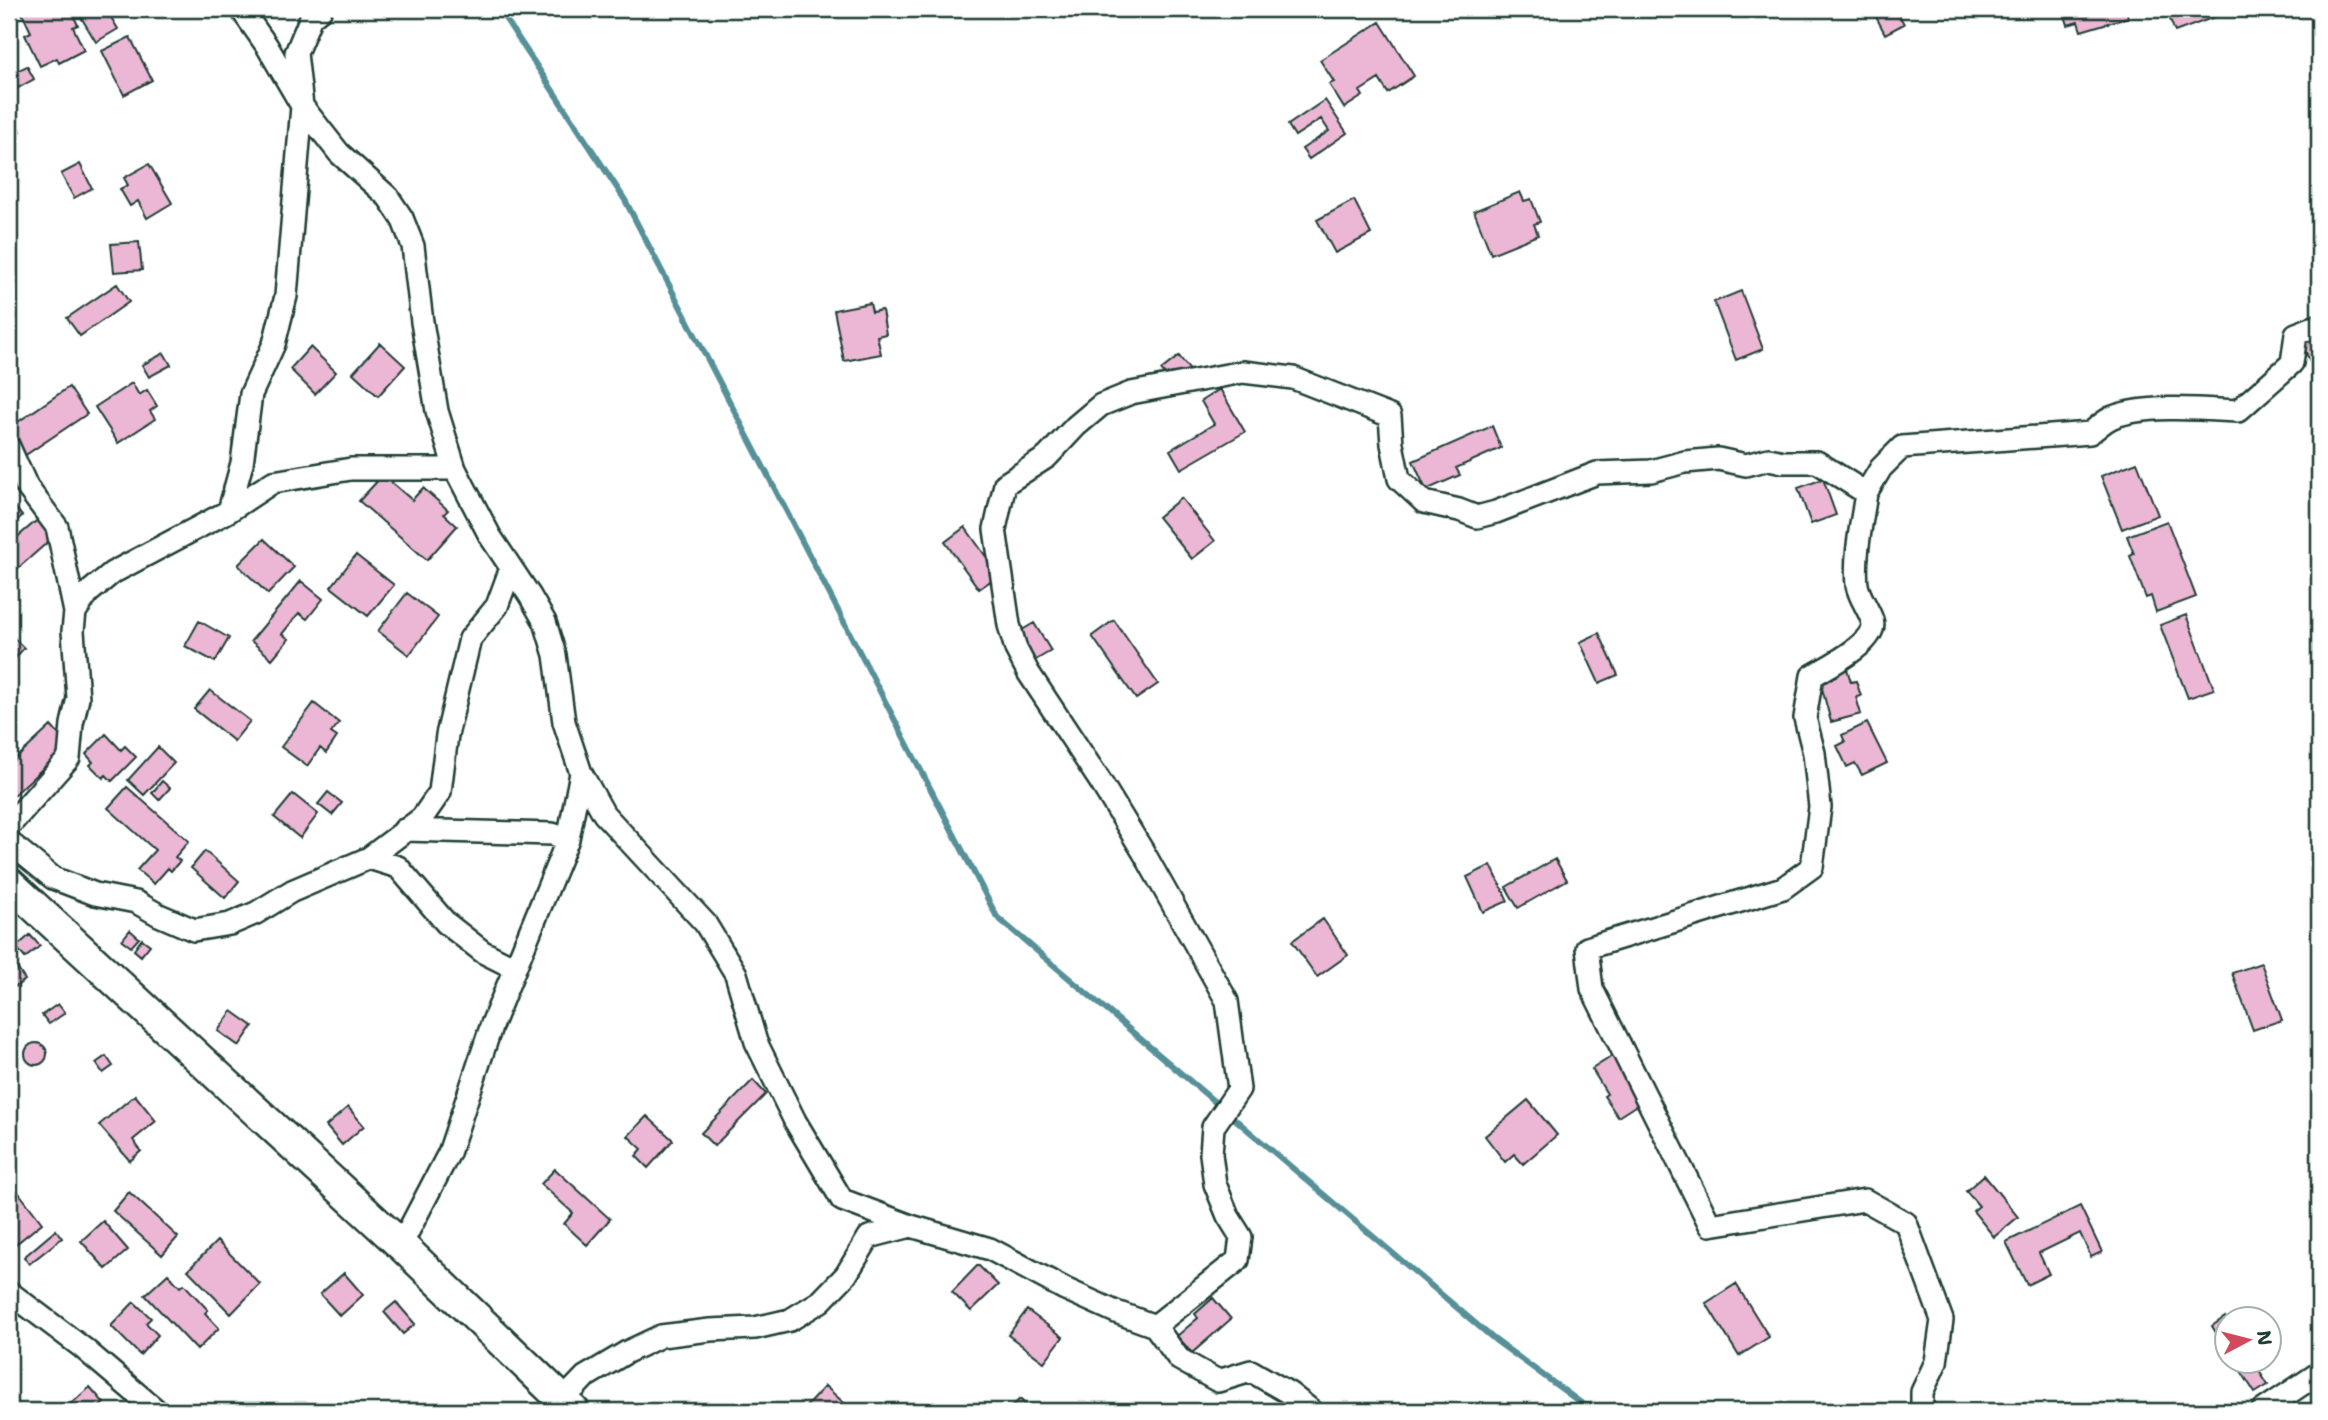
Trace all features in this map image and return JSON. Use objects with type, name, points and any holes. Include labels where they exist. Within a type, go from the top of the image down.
[{"type":"street","points":[[241,9],[302,106],[339,153],[388,197],[402,218],[412,246],[437,411],[455,469],[490,536],[544,622],[555,655],[564,722],[581,773],[604,814],[705,923],[736,974],[756,1042],[795,1121],[842,1200],[911,1226],[990,1249],[1065,1289],[1155,1326],[1179,1359],[1218,1381],[1251,1371],[1312,1411]]},
{"type":"street","points":[[229,511],[242,463],[251,394],[274,344],[286,296],[302,106],[296,53],[311,17],[321,9]]},
{"type":"street","points":[[1922,1411],[1922,1392],[1936,1362],[1942,1320],[1906,1223],[1865,1200],[1710,1225],[1592,989],[1587,948],[1783,888],[1812,867],[1820,807],[1814,753],[1805,718],[1812,676],[1849,655],[1872,632],[1874,622],[1857,586],[1866,493],[1881,468],[1902,447],[2090,433],[2112,417],[2153,409],[2200,408],[2238,411],[2292,363],[2296,334],[2319,325]]},
{"type":"street","points":[[1155,1326],[1238,1260],[1241,1237],[1228,1216],[1215,1184],[1211,1154],[1213,1127],[1239,1088],[1227,1001],[1144,853],[1016,649],[1009,625],[995,530],[1005,484],[1047,457],[1076,426],[1101,405],[1131,393],[1243,372],[1293,378],[1390,416],[1399,479],[1424,502],[1477,517],[1597,473],[1651,471],[1685,462],[1718,459],[1746,466],[1769,459],[1783,462],[1816,462],[1866,493]]},
{"type":"street","points":[[9,447],[27,487],[57,527],[75,612],[73,631],[78,698],[69,758],[9,826]]},
{"type":"street","points":[[75,612],[88,593],[112,573],[229,511],[273,482],[351,469],[455,469]]},
{"type":"street","points":[[9,842],[53,878],[95,894],[136,902],[194,930],[230,924],[312,882],[369,858],[422,818],[440,792],[447,735],[470,639],[497,606],[511,568]]},
{"type":"street","points":[[401,1244],[449,1153],[492,1024],[568,839],[581,773]]},
{"type":"street","points":[[404,831],[552,834],[568,839]]},
{"type":"street","points":[[369,858],[398,867],[446,923],[483,952],[515,968]]},
{"type":"street","points":[[9,883],[401,1244],[569,1406],[585,1377],[661,1336],[755,1328],[790,1320],[821,1301],[846,1275],[869,1237],[911,1226]]},
{"type":"street","points":[[10,1297],[83,1348],[157,1411]]},
{"type":"street","points":[[2262,1411],[2319,1373]]},
{"type":"building","points":[[70,9],[78,25],[73,27],[84,50],[59,63],[57,58],[40,66],[25,35],[31,32],[21,11]]},
{"type":"building","points":[[76,9],[106,9],[118,29],[96,42]]},
{"type":"building","points":[[1872,9],[1896,9],[1904,24],[1885,34]]},
{"type":"building","points":[[2063,9],[2126,9],[2128,17],[2081,31],[2078,22],[2068,25]]},
{"type":"building","points":[[2181,9],[2217,9],[2220,15],[2175,32],[2168,14]]},
{"type":"building","points":[[1380,22],[1414,76],[1388,93],[1379,79],[1360,91],[1363,96],[1344,108],[1329,84],[1334,82],[1320,60]]},
{"type":"building","points":[[130,37],[152,80],[124,95],[102,51]]},
{"type":"building","points":[[27,66],[34,79],[16,89],[9,75]]},
{"type":"building","points":[[1325,100],[1347,133],[1309,159],[1302,149],[1329,131],[1321,119],[1295,136],[1288,125]]},
{"type":"building","points":[[9,109],[20,131],[9,137]]},
{"type":"building","points":[[80,164],[92,188],[74,198],[61,174]]},
{"type":"building","points":[[149,164],[172,203],[147,218],[138,201],[130,206],[120,189],[128,185],[124,178]]},
{"type":"building","points":[[1520,192],[1524,201],[1531,199],[1540,222],[1534,224],[1538,235],[1491,254],[1474,211]]},
{"type":"building","points":[[1354,200],[1371,234],[1335,253],[1317,220]]},
{"type":"building","points":[[139,242],[142,270],[114,272],[111,244]]},
{"type":"building","points":[[117,284],[129,302],[80,336],[67,318]]},
{"type":"building","points":[[1741,291],[1763,349],[1736,360],[1714,302]]},
{"type":"building","points":[[870,303],[872,312],[882,310],[886,334],[877,336],[881,354],[844,361],[834,310]]},
{"type":"building","points":[[2319,335],[2319,385],[2302,342]]},
{"type":"building","points":[[380,343],[405,366],[378,396],[353,373]]},
{"type":"building","points":[[310,347],[336,372],[315,394],[290,369]]},
{"type":"building","points":[[164,353],[171,365],[149,377],[142,365]]},
{"type":"building","points":[[1179,356],[1191,372],[1173,386],[1161,370]]},
{"type":"building","points":[[132,383],[139,395],[147,390],[157,406],[150,411],[155,419],[118,443],[95,407]]},
{"type":"building","points":[[69,387],[87,414],[24,456],[9,428]]},
{"type":"building","points":[[1220,389],[1245,432],[1181,469],[1170,450],[1214,424],[1201,401]]},
{"type":"building","points":[[1492,426],[1501,448],[1456,468],[1460,475],[1426,490],[1413,461]]},
{"type":"building","points":[[2137,462],[2158,515],[2122,529],[2101,476]]},
{"type":"building","points":[[383,475],[412,500],[423,488],[448,510],[444,514],[457,526],[427,560],[359,501]]},
{"type":"building","points":[[1823,479],[1836,515],[1811,524],[1798,488]]},
{"type":"building","points":[[1181,498],[1215,541],[1192,559],[1158,517]]},
{"type":"building","points":[[9,500],[22,516],[9,528]]},
{"type":"building","points":[[41,517],[56,535],[17,569],[9,559],[9,544]]},
{"type":"building","points":[[2167,521],[2196,597],[2156,612],[2151,596],[2146,598],[2130,556],[2134,554],[2127,536]]},
{"type":"building","points":[[965,527],[999,575],[979,589],[945,542]]},
{"type":"building","points":[[264,539],[294,567],[268,594],[238,565]]},
{"type":"building","points":[[356,555],[394,585],[368,616],[331,587]]},
{"type":"building","points":[[301,581],[323,599],[307,619],[299,613],[282,634],[289,639],[272,659],[251,641]]},
{"type":"building","points":[[407,593],[438,617],[409,655],[378,631]]},
{"type":"building","points":[[2186,615],[2214,689],[2188,698],[2160,625]]},
{"type":"building","points":[[1114,620],[1158,684],[1136,699],[1092,636]]},
{"type":"building","points":[[199,621],[229,638],[215,662],[185,646]]},
{"type":"building","points":[[1034,623],[1051,651],[1034,661],[1017,633]]},
{"type":"building","points":[[1599,633],[1618,675],[1599,683],[1580,642]]},
{"type":"building","points":[[14,638],[24,648],[9,665],[9,643]]},
{"type":"building","points":[[1847,669],[1851,682],[1856,681],[1861,696],[1856,697],[1861,714],[1831,722],[1819,677]]},
{"type":"building","points":[[210,690],[250,721],[234,741],[194,709]]},
{"type":"building","points":[[314,703],[339,723],[331,733],[337,737],[326,753],[320,748],[307,766],[281,747]]},
{"type":"building","points":[[1867,723],[1887,763],[1862,775],[1855,763],[1847,767],[1837,746],[1845,742],[1842,735]]},
{"type":"building","points":[[51,726],[68,745],[12,797],[9,793],[9,765]]},
{"type":"building","points":[[106,734],[121,750],[125,746],[136,757],[112,781],[106,775],[103,778],[90,765],[93,762],[86,754]]},
{"type":"building","points":[[158,747],[174,763],[144,795],[128,780]]},
{"type":"building","points":[[162,781],[170,788],[159,800],[152,793]]},
{"type":"building","points":[[127,787],[189,841],[175,857],[180,861],[171,871],[168,868],[154,884],[137,870],[155,850],[108,808]]},
{"type":"building","points":[[328,792],[342,803],[332,815],[318,804]]},
{"type":"building","points":[[293,794],[318,814],[300,838],[274,817]]},
{"type":"building","points":[[205,851],[239,881],[225,898],[191,868]]},
{"type":"building","points":[[1555,859],[1567,880],[1518,908],[1506,887]]},
{"type":"building","points":[[1491,865],[1508,901],[1483,912],[1467,877]]},
{"type":"building","points":[[1323,919],[1348,955],[1317,977],[1292,941]]},
{"type":"building","points":[[130,930],[139,938],[131,947],[122,940]]},
{"type":"building","points":[[30,935],[40,946],[25,958],[16,947]]},
{"type":"building","points":[[142,939],[150,945],[141,956],[134,950]]},
{"type":"building","points":[[2261,963],[2282,1020],[2253,1030],[2232,973]]},
{"type":"building","points":[[17,968],[25,980],[12,989],[9,987],[9,974]]},
{"type":"building","points":[[58,1004],[65,1013],[49,1024],[42,1015]]},
{"type":"building","points":[[232,1011],[253,1026],[239,1046],[218,1031]]},
{"type":"building","points":[[36,1043],[44,1046],[47,1054],[44,1062],[36,1065],[28,1062],[25,1054],[28,1046]]},
{"type":"building","points":[[1614,1055],[1643,1101],[1618,1117],[1604,1096],[1607,1094],[1592,1069]]},
{"type":"building","points":[[106,1056],[113,1066],[103,1073],[96,1063]]},
{"type":"building","points":[[753,1080],[766,1094],[714,1146],[701,1133]]},
{"type":"building","points":[[135,1095],[156,1121],[133,1140],[141,1151],[130,1161],[99,1125]]},
{"type":"building","points":[[1528,1100],[1557,1135],[1523,1164],[1514,1154],[1505,1162],[1485,1136]]},
{"type":"building","points":[[348,1107],[364,1126],[342,1145],[326,1126]]},
{"type":"building","points":[[647,1116],[673,1140],[648,1168],[636,1156],[642,1149],[628,1136]]},
{"type":"building","points":[[555,1169],[610,1219],[587,1245],[564,1224],[573,1213],[541,1184]]},
{"type":"building","points":[[1984,1175],[2018,1217],[1994,1237],[1973,1211],[1979,1206],[1966,1191]]},
{"type":"building","points":[[9,1180],[42,1223],[11,1248],[9,1245]]},
{"type":"building","points":[[129,1192],[178,1237],[162,1255],[113,1211]]},
{"type":"building","points":[[2080,1206],[2102,1252],[2091,1257],[2080,1233],[2039,1253],[2049,1274],[2027,1285],[2006,1242]]},
{"type":"building","points":[[103,1221],[128,1250],[106,1269],[81,1241]]},
{"type":"building","points":[[56,1230],[62,1238],[29,1264],[24,1257]]},
{"type":"building","points":[[217,1241],[260,1284],[231,1314],[188,1270]]},
{"type":"building","points":[[978,1265],[998,1285],[971,1311],[952,1292]]},
{"type":"building","points":[[344,1273],[363,1295],[340,1316],[320,1294]]},
{"type":"building","points":[[168,1274],[180,1287],[184,1284],[208,1310],[205,1313],[219,1328],[197,1350],[145,1295]]},
{"type":"building","points":[[1736,1284],[1769,1337],[1739,1356],[1706,1303]]},
{"type":"building","points":[[1213,1298],[1231,1319],[1192,1353],[1177,1336],[1198,1318],[1195,1314]]},
{"type":"building","points":[[134,1302],[151,1318],[146,1323],[158,1335],[140,1355],[111,1326]]},
{"type":"building","points":[[396,1302],[415,1324],[403,1334],[384,1312]]},
{"type":"building","points":[[1027,1310],[1063,1337],[1044,1362],[1008,1335]]},
{"type":"building","points":[[2243,1374],[2261,1374],[2268,1385],[2255,1393]]},
{"type":"building","points":[[825,1386],[853,1411],[802,1411]]},
{"type":"building","points":[[90,1387],[104,1403],[94,1411],[63,1411]]},
{"type":"building","points":[[1020,1399],[1032,1411],[1007,1411]]},
{"type":"waterway","points":[[499,9],[625,200],[997,917],[1495,1340],[1592,1411]]}]
